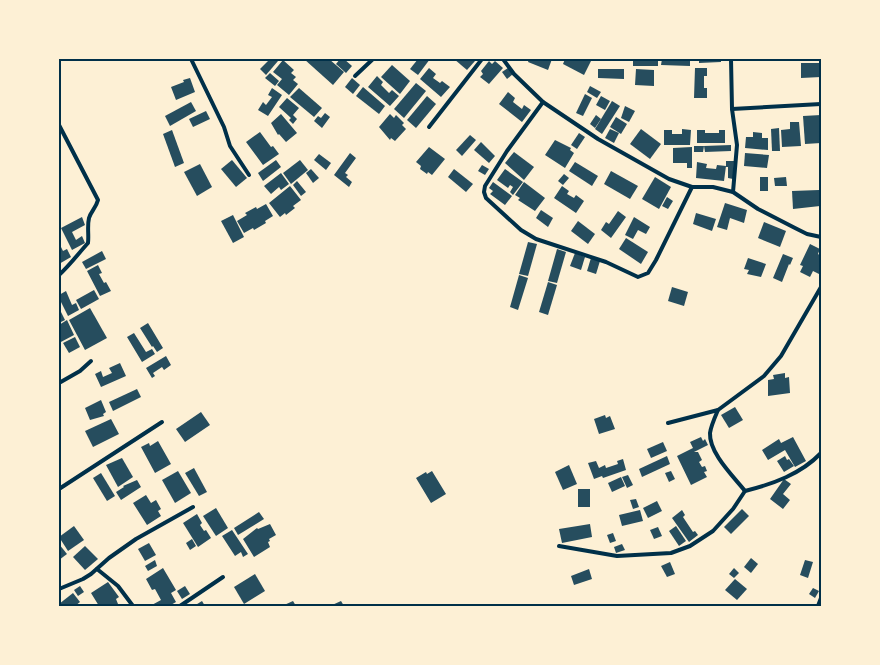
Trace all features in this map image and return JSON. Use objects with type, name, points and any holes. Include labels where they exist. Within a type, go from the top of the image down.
[{"type":"street","points":[[191,59],[224,127],[230,146],[249,175]]},
{"type":"street","points":[[355,76],[373,59]]},
{"type":"street","points":[[429,127],[482,59]]},
{"type":"street","points":[[503,59],[514,74],[543,102],[598,140],[669,179],[692,187],[713,187],[733,192],[758,209],[795,228],[808,234],[821,236]]},
{"type":"street","points":[[731,59],[732,108],[737,145],[733,192]]},
{"type":"street","points":[[543,102],[484,186],[486,198],[520,230],[536,239],[606,262],[638,277],[648,273],[656,260],[692,187]]},
{"type":"street","points":[[732,108],[821,104]]},
{"type":"street","points":[[59,125],[98,200],[88,222],[88,244],[59,275]]},
{"type":"street","points":[[668,423],[718,410],[764,376],[774,366],[821,287]]},
{"type":"street","points":[[59,383],[80,371],[91,361]]},
{"type":"street","points":[[718,410],[710,431],[710,442],[721,461],[745,491]]},
{"type":"street","points":[[59,489],[162,422]]},
{"type":"street","points":[[559,546],[617,556],[671,553],[690,546],[714,531],[733,509],[745,491],[773,484],[810,465],[821,453]]},
{"type":"street","points":[[59,589],[83,579],[108,558],[136,539],[193,507]]},
{"type":"street","points":[[97,569],[118,586],[133,606]]},
{"type":"street","points":[[180,606],[223,577]]},
{"type":"street","points":[[818,606],[821,598]]},
{"type":"building","points":[[270,59],[278,61],[266,75],[260,69]]},
{"type":"building","points":[[304,59],[329,59],[344,72],[333,85]]},
{"type":"building","points":[[340,59],[344,59],[352,66],[346,73],[336,64]]},
{"type":"building","points":[[418,59],[430,59],[418,75],[410,69]]},
{"type":"building","points":[[454,59],[472,59],[475,61],[467,70]]},
{"type":"building","points":[[529,59],[552,59],[548,70],[528,62]]},
{"type":"building","points":[[565,59],[592,59],[584,75],[563,64]]},
{"type":"building","points":[[633,59],[658,59],[658,66],[633,66]]},
{"type":"building","points":[[662,59],[690,59],[690,66],[661,65]]},
{"type":"building","points":[[699,59],[721,59],[721,62],[699,63]]},
{"type":"building","points":[[283,60],[294,70],[291,73],[296,77],[293,80],[298,84],[289,95],[277,85],[282,79],[273,72]]},
{"type":"building","points":[[489,61],[492,64],[495,61],[503,68],[489,84],[480,77],[483,74],[481,71]]},
{"type":"building","points":[[801,63],[821,63],[821,77],[801,78]]},
{"type":"building","points":[[392,65],[410,81],[400,94],[381,77]]},
{"type":"building","points":[[429,68],[436,74],[433,78],[440,83],[442,81],[450,87],[441,97],[420,79]]},
{"type":"building","points":[[508,68],[513,74],[507,79],[502,72]]},
{"type":"building","points":[[695,68],[707,68],[707,76],[704,76],[704,88],[707,88],[707,98],[694,98]]},
{"type":"building","points":[[598,69],[624,69],[624,79],[598,78]]},
{"type":"building","points":[[636,69],[654,70],[654,86],[635,85]]},
{"type":"building","points":[[270,73],[279,81],[275,86],[265,78]]},
{"type":"building","points":[[377,76],[383,82],[381,85],[389,93],[392,90],[399,96],[390,106],[368,87]]},
{"type":"building","points":[[190,78],[195,92],[176,100],[171,87]]},
{"type":"building","points":[[352,78],[360,85],[353,94],[345,87]]},
{"type":"building","points":[[416,83],[426,91],[404,118],[394,109]]},
{"type":"building","points":[[590,86],[601,92],[597,98],[587,92]]},
{"type":"building","points":[[363,87],[385,106],[379,114],[356,96]]},
{"type":"building","points":[[272,88],[282,95],[268,116],[258,110],[263,102],[266,105],[272,97],[268,95]]},
{"type":"building","points":[[299,88],[322,108],[314,117],[290,97]]},
{"type":"building","points":[[508,92],[515,98],[513,102],[522,109],[524,105],[531,110],[522,122],[499,104]]},
{"type":"building","points":[[585,94],[592,98],[583,116],[576,113]]},
{"type":"building","points":[[427,96],[436,104],[416,128],[407,120]]},
{"type":"building","points":[[601,96],[610,101],[605,110],[596,105]]},
{"type":"building","points":[[287,98],[299,108],[293,115],[297,119],[293,124],[289,120],[291,118],[279,107]]},
{"type":"building","points":[[612,101],[620,106],[602,134],[595,129]]},
{"type":"building","points":[[191,102],[196,111],[170,126],[165,116]]},
{"type":"building","points":[[625,106],[635,111],[629,122],[621,118]]},
{"type":"building","points":[[206,111],[210,119],[193,127],[189,119]]},
{"type":"building","points":[[325,113],[330,117],[322,128],[314,121],[318,116],[321,118]]},
{"type":"building","points":[[281,114],[297,133],[286,142],[278,135],[271,123]]},
{"type":"building","points":[[390,114],[394,118],[396,115],[404,123],[402,125],[406,129],[395,141],[391,138],[390,140],[379,127]]},
{"type":"building","points":[[596,115],[601,119],[595,128],[590,124]]},
{"type":"building","points":[[821,115],[821,143],[805,144],[803,116]]},
{"type":"building","points":[[616,117],[627,124],[621,134],[610,127]]},
{"type":"building","points":[[790,122],[799,122],[801,146],[782,147],[781,130],[790,129]]},
{"type":"building","points":[[779,128],[780,151],[772,151],[771,129]]},
{"type":"building","points":[[610,129],[619,133],[614,143],[605,138]]},
{"type":"building","points":[[641,129],[661,144],[650,159],[630,144]]},
{"type":"building","points":[[682,129],[691,130],[690,145],[664,145],[664,130],[672,130],[672,134],[682,134]]},
{"type":"building","points":[[172,130],[184,163],[175,167],[163,134]]},
{"type":"building","points":[[697,130],[705,130],[705,133],[719,133],[719,130],[725,130],[725,143],[697,143]]},
{"type":"building","points":[[260,132],[279,154],[263,165],[246,142]]},
{"type":"building","points":[[753,132],[762,133],[762,138],[768,138],[768,150],[745,148],[746,137],[753,137]]},
{"type":"building","points":[[579,133],[585,137],[577,149],[571,145]]},
{"type":"building","points":[[470,135],[476,140],[462,156],[456,150]]},
{"type":"building","points":[[555,140],[571,148],[570,150],[574,153],[565,168],[545,155]]},
{"type":"building","points":[[481,142],[495,156],[489,163],[474,150]]},
{"type":"building","points":[[731,145],[731,151],[705,152],[704,146]]},
{"type":"building","points":[[694,146],[704,146],[703,152],[694,152]]},
{"type":"building","points":[[429,147],[445,159],[432,175],[420,169],[421,166],[416,162]]},
{"type":"building","points":[[692,147],[692,168],[687,168],[687,163],[673,163],[673,148]]},
{"type":"building","points":[[514,152],[534,167],[524,180],[505,163]]},
{"type":"building","points":[[350,153],[356,158],[345,173],[348,175],[346,177],[352,182],[349,187],[334,175]]},
{"type":"building","points":[[745,153],[769,155],[767,168],[744,166]]},
{"type":"building","points":[[319,154],[331,163],[326,170],[314,160]]},
{"type":"building","points":[[232,160],[247,178],[236,187],[221,169]]},
{"type":"building","points":[[276,160],[281,167],[263,181],[258,173]]},
{"type":"building","points":[[300,160],[308,170],[291,184],[283,173]]},
{"type":"building","points":[[726,161],[734,161],[733,179],[728,178]]},
{"type":"building","points":[[575,162],[598,176],[592,186],[569,171]]},
{"type":"building","points":[[697,162],[707,164],[706,168],[716,169],[717,165],[726,166],[724,181],[696,178]]},
{"type":"building","points":[[200,164],[212,187],[197,196],[184,172]]},
{"type":"building","points":[[482,165],[489,169],[485,175],[478,171]]},
{"type":"building","points":[[311,169],[319,178],[313,183],[306,173]]},
{"type":"building","points":[[454,169],[473,184],[466,192],[448,177]]},
{"type":"building","points":[[505,169],[523,182],[513,195],[510,192],[513,187],[510,185],[508,188],[497,180]]},
{"type":"building","points":[[611,171],[638,186],[630,199],[604,184]]},
{"type":"building","points":[[281,173],[289,184],[281,190],[279,187],[271,194],[264,186]]},
{"type":"building","points":[[564,174],[569,178],[563,185],[558,181]]},
{"type":"building","points":[[655,177],[671,187],[659,209],[642,199]]},
{"type":"building","points":[[760,177],[768,177],[768,191],[760,191]]},
{"type":"building","points":[[786,177],[787,186],[775,186],[774,178]]},
{"type":"building","points":[[297,181],[306,192],[301,196],[293,185]]},
{"type":"building","points":[[493,182],[512,196],[505,205],[490,194],[493,191],[489,188]]},
{"type":"building","points":[[524,182],[545,198],[535,211],[518,200],[520,198],[515,195]]},
{"type":"building","points":[[290,186],[301,200],[293,206],[295,208],[280,217],[269,203]]},
{"type":"building","points":[[562,186],[569,191],[567,194],[574,198],[576,195],[584,201],[576,213],[554,198]]},
{"type":"building","points":[[819,190],[820,206],[793,209],[792,191]]},
{"type":"building","points":[[667,197],[673,201],[668,209],[662,206]]},
{"type":"building","points":[[725,203],[747,210],[744,223],[730,218],[727,230],[717,227]]},
{"type":"building","points":[[266,204],[273,216],[265,221],[266,223],[244,233],[237,221],[247,215],[245,213]]},
{"type":"building","points":[[541,210],[553,218],[548,227],[536,218]]},
{"type":"building","points":[[618,211],[626,217],[611,238],[601,230],[606,222],[609,224]]},
{"type":"building","points":[[696,213],[716,219],[712,231],[693,224]]},
{"type":"building","points":[[233,215],[244,237],[233,243],[221,221]]},
{"type":"building","points":[[82,217],[85,225],[72,232],[76,240],[82,236],[85,243],[72,250],[61,228]]},
{"type":"building","points":[[634,217],[650,227],[646,234],[638,230],[633,239],[625,235]]},
{"type":"building","points":[[578,221],[595,234],[588,244],[571,231]]},
{"type":"building","points":[[764,222],[786,231],[780,247],[758,238]]},
{"type":"building","points":[[626,238],[648,252],[641,264],[619,249]]},
{"type":"building","points":[[528,242],[537,244],[528,276],[519,274]]},
{"type":"building","points":[[59,243],[63,251],[67,249],[71,257],[59,264]]},
{"type":"building","points":[[810,244],[820,249],[818,254],[821,256],[821,270],[819,274],[813,271],[810,277],[800,272],[803,266],[800,265]]},
{"type":"building","points":[[557,249],[566,252],[557,283],[548,281]]},
{"type":"building","points":[[102,251],[106,259],[86,269],[82,262]]},
{"type":"building","points":[[575,253],[585,257],[581,270],[570,266]]},
{"type":"building","points":[[783,254],[793,258],[782,282],[773,278]]},
{"type":"building","points":[[591,258],[600,261],[596,274],[587,271]]},
{"type":"building","points":[[748,258],[766,264],[761,277],[747,274],[749,270],[744,269]]},
{"type":"building","points":[[98,265],[102,273],[99,274],[111,291],[100,296],[87,271]]},
{"type":"building","points":[[519,275],[528,278],[518,310],[510,307]]},
{"type":"building","points":[[548,282],[557,285],[548,315],[539,312]]},
{"type":"building","points":[[672,287],[688,292],[684,306],[668,301]]},
{"type":"building","points":[[94,290],[99,299],[81,309],[76,300]]},
{"type":"building","points":[[66,291],[72,305],[76,303],[79,310],[68,316],[59,298],[59,295]]},
{"type":"building","points":[[59,308],[65,320],[59,323]]},
{"type":"building","points":[[90,308],[107,338],[85,350],[69,320]]},
{"type":"building","points":[[67,320],[74,335],[59,343],[59,325]]},
{"type":"building","points":[[148,323],[163,348],[157,352],[140,328]]},
{"type":"building","points":[[134,333],[146,352],[152,349],[155,354],[142,362],[127,337]]},
{"type":"building","points":[[75,337],[80,347],[69,353],[63,343]]},
{"type":"building","points":[[166,356],[171,365],[164,370],[162,367],[153,373],[155,376],[152,378],[146,368]]},
{"type":"building","points":[[120,363],[126,376],[101,387],[95,374],[101,371],[103,377],[112,373],[109,368]]},
{"type":"building","points":[[785,373],[785,378],[789,377],[790,393],[768,396],[768,380],[774,379],[773,375]]},
{"type":"building","points":[[137,389],[141,397],[113,411],[109,402]]},
{"type":"building","points":[[101,400],[106,412],[103,414],[104,416],[90,420],[85,408]]},
{"type":"building","points":[[735,407],[743,420],[729,428],[721,415]]},
{"type":"building","points":[[201,412],[210,425],[185,442],[176,429]]},
{"type":"building","points":[[605,415],[606,418],[610,416],[615,429],[599,434],[594,419]]},
{"type":"building","points":[[111,419],[119,434],[93,447],[85,431]]},
{"type":"building","points":[[701,437],[703,441],[705,439],[708,445],[694,452],[698,452],[702,460],[699,462],[702,467],[705,466],[707,471],[704,472],[707,477],[691,485],[677,456],[693,448],[690,442]]},
{"type":"building","points":[[793,437],[806,461],[795,467],[785,450],[768,460],[762,450],[779,439],[781,443]]},
{"type":"building","points":[[158,441],[171,464],[155,473],[141,447],[149,443],[150,446]]},
{"type":"building","points":[[663,442],[667,451],[651,458],[647,449]]},
{"type":"building","points":[[667,456],[670,464],[642,477],[639,469]]},
{"type":"building","points":[[785,456],[794,466],[784,472],[777,461]]},
{"type":"building","points":[[122,458],[133,477],[118,487],[106,465]]},
{"type":"building","points":[[623,459],[626,470],[603,478],[602,476],[594,479],[588,463],[596,461],[599,468],[605,465],[606,468],[618,464],[617,461]]},
{"type":"building","points":[[569,465],[577,484],[563,490],[555,472]]},
{"type":"building","points":[[194,468],[207,492],[199,496],[185,473]]},
{"type":"building","points":[[178,471],[191,493],[175,503],[162,480]]},
{"type":"building","points":[[432,471],[446,494],[431,503],[416,478]]},
{"type":"building","points":[[671,471],[675,479],[669,482],[665,473]]},
{"type":"building","points":[[101,473],[115,496],[107,501],[93,478]]},
{"type":"building","points":[[628,475],[633,485],[627,488],[622,477]]},
{"type":"building","points":[[621,477],[625,486],[612,492],[608,483]]},
{"type":"building","points":[[784,479],[791,484],[783,494],[790,500],[783,509],[770,499]]},
{"type":"building","points":[[137,480],[141,487],[121,500],[116,492],[123,486]]},
{"type":"building","points":[[578,489],[590,489],[590,507],[578,507]]},
{"type":"building","points":[[146,495],[151,503],[156,500],[161,509],[158,511],[161,516],[147,525],[133,503]]},
{"type":"building","points":[[636,499],[639,507],[633,509],[630,500]]},
{"type":"building","points":[[657,501],[662,511],[648,518],[643,508]]},
{"type":"building","points":[[216,508],[228,528],[216,536],[203,516]]},
{"type":"building","points":[[742,509],[749,516],[731,534],[724,527]]},
{"type":"building","points":[[640,510],[643,521],[622,526],[619,515]]},
{"type":"building","points":[[682,510],[685,515],[683,517],[693,532],[695,531],[698,535],[689,542],[672,518]]},
{"type":"building","points":[[259,512],[264,519],[238,535],[234,528]]},
{"type":"building","points":[[197,514],[202,523],[200,525],[211,538],[198,547],[183,523]]},
{"type":"building","points":[[270,524],[276,535],[269,539],[270,547],[254,557],[243,539],[257,528]]},
{"type":"building","points":[[590,524],[592,537],[562,543],[559,529]]},
{"type":"building","points":[[74,526],[84,540],[68,551],[59,537]]},
{"type":"building","points":[[676,526],[686,541],[679,546],[669,531]]},
{"type":"building","points":[[658,527],[662,536],[654,539],[650,530]]},
{"type":"building","points":[[232,530],[248,554],[243,557],[241,552],[235,556],[222,536]]},
{"type":"building","points":[[613,533],[616,541],[610,543],[607,535]]},
{"type":"building","points":[[192,539],[196,546],[190,550],[186,543]]},
{"type":"building","points":[[149,543],[156,555],[145,561],[138,549]]},
{"type":"building","points":[[59,544],[67,554],[59,560]]},
{"type":"building","points":[[622,544],[625,550],[616,553],[614,547]]},
{"type":"building","points":[[85,546],[98,559],[85,570],[73,557]]},
{"type":"building","points":[[751,558],[758,564],[751,573],[744,567]]},
{"type":"building","points":[[155,560],[157,566],[148,571],[145,566]]},
{"type":"building","points":[[805,560],[813,562],[808,578],[800,575]]},
{"type":"building","points":[[670,562],[675,574],[667,577],[661,566]]},
{"type":"building","points":[[163,568],[176,590],[171,593],[176,602],[169,606],[150,606],[161,600],[155,589],[152,590],[146,579]]},
{"type":"building","points":[[734,568],[739,573],[734,578],[729,574]]},
{"type":"building","points":[[589,569],[592,579],[574,585],[571,576]]},
{"type":"building","points":[[255,574],[265,591],[244,604],[234,587]]},
{"type":"building","points":[[735,579],[747,589],[737,600],[725,590]]},
{"type":"building","points":[[108,582],[119,597],[116,599],[118,604],[114,606],[99,606],[91,593]]},
{"type":"building","points":[[80,586],[84,592],[78,596],[74,590]]},
{"type":"building","points":[[185,586],[190,594],[182,599],[177,591]]},
{"type":"building","points":[[813,588],[819,591],[815,598],[809,594]]},
{"type":"building","points":[[73,593],[80,602],[75,606],[59,606],[59,604]]},
{"type":"building","points":[[202,601],[205,606],[194,606]]},
{"type":"building","points":[[293,601],[296,606],[282,606]]},
{"type":"building","points":[[341,601],[344,606],[330,606]]}]
